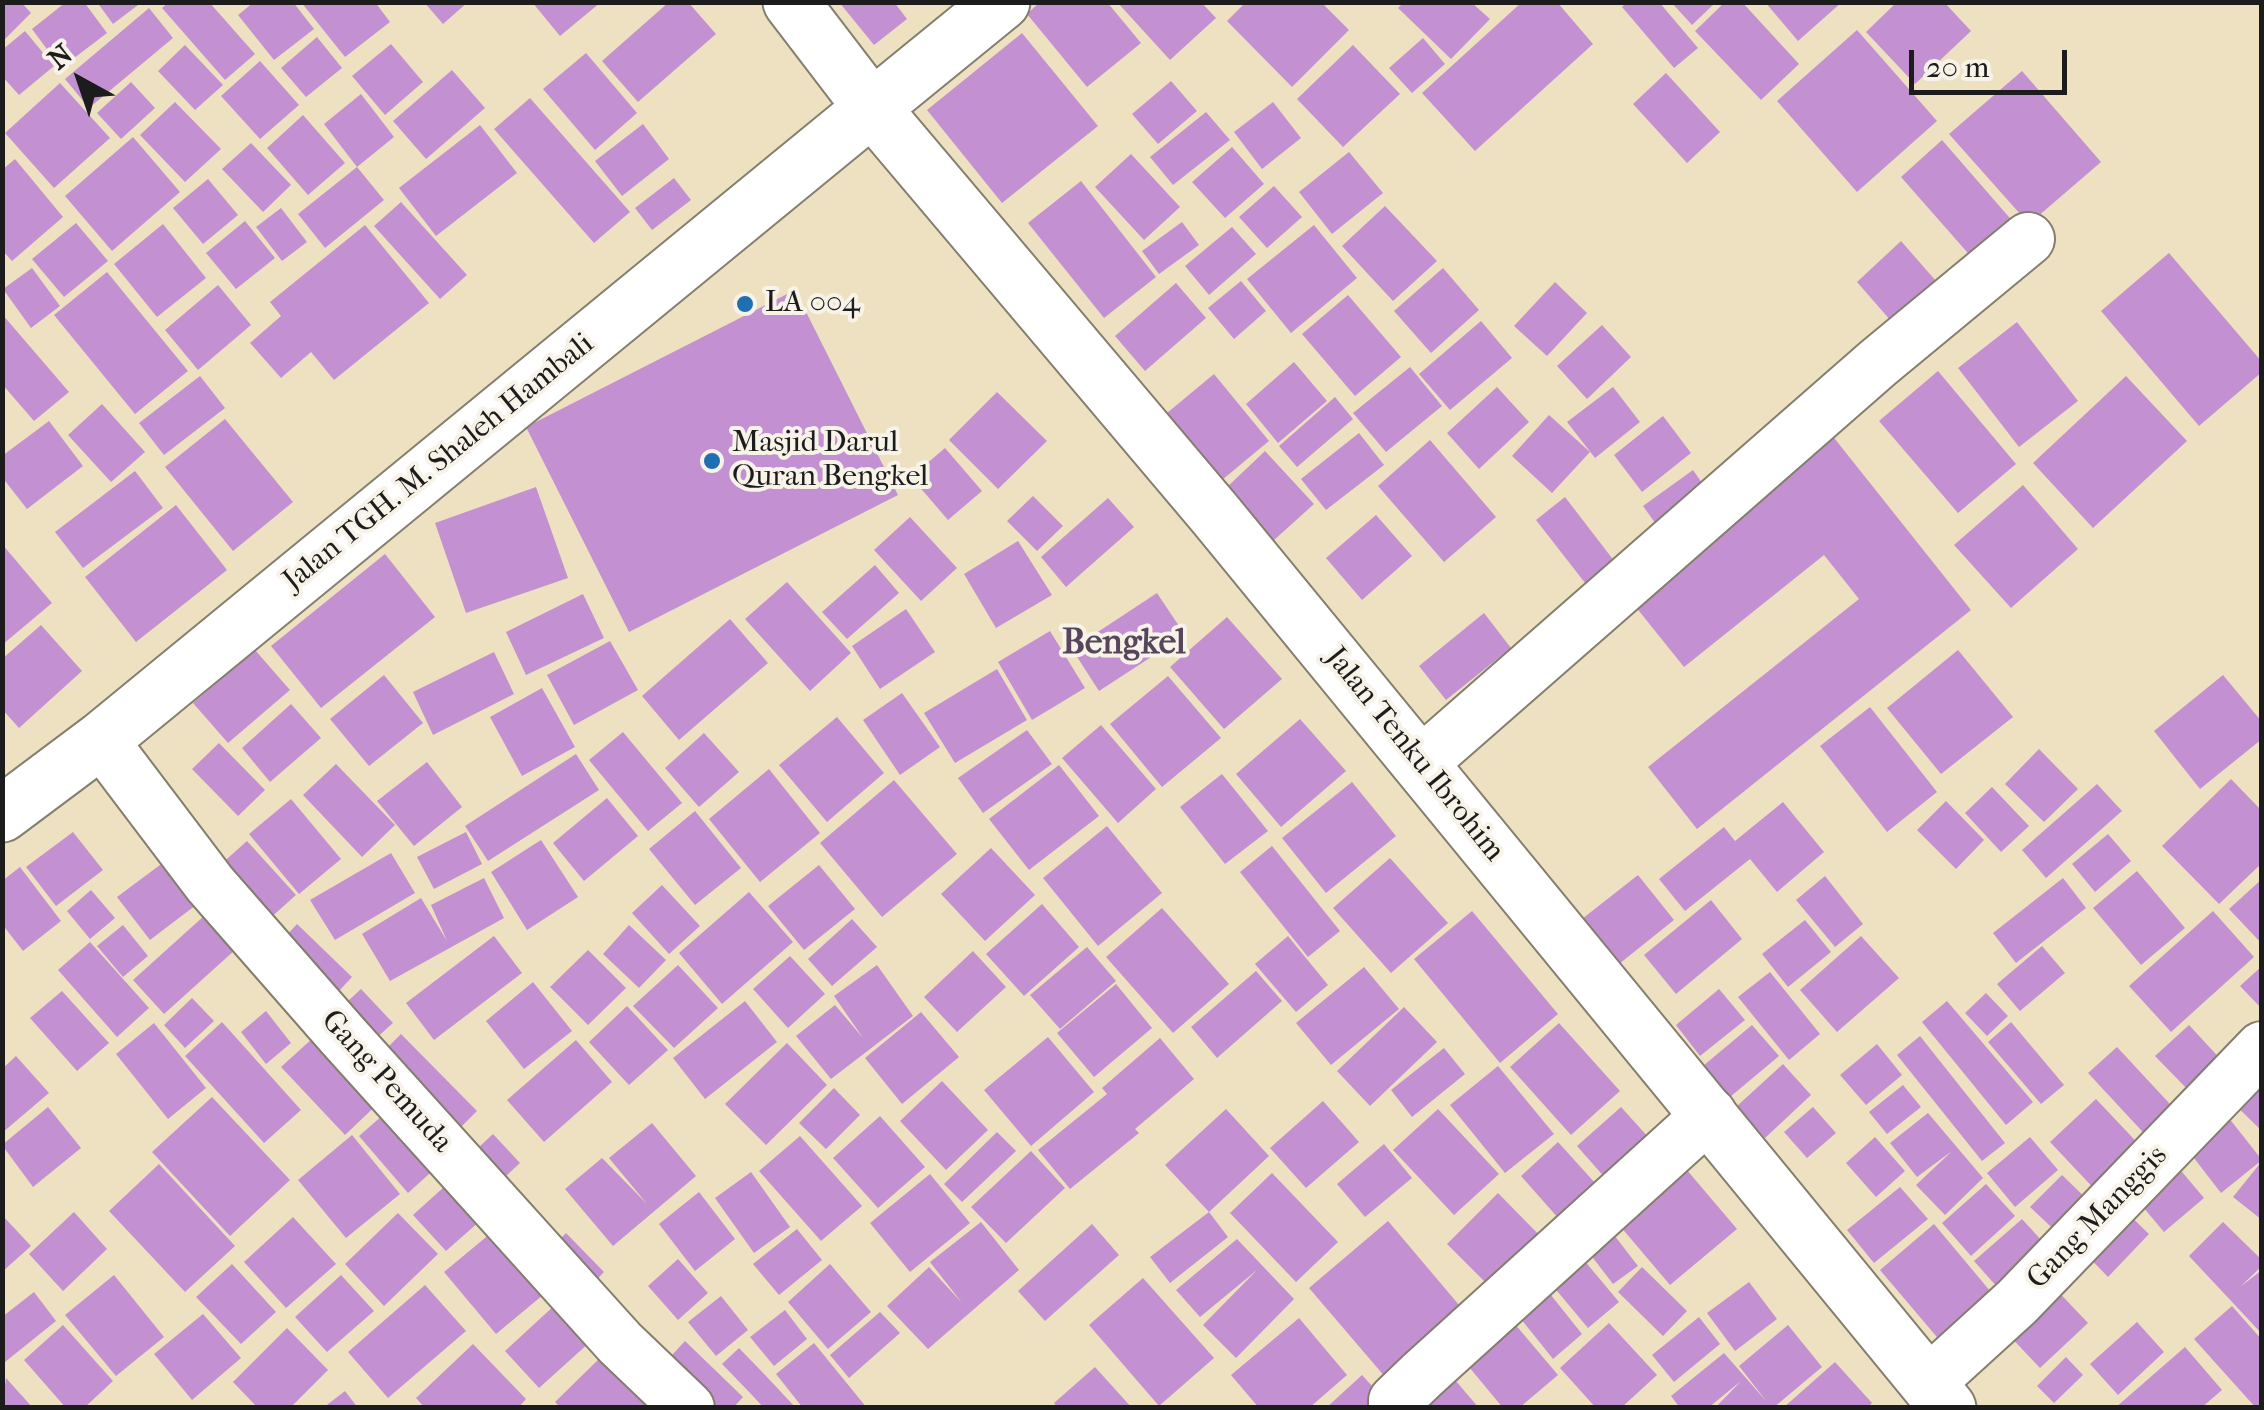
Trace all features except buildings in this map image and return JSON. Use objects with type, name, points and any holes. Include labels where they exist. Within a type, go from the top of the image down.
[{"type":"main road","name":"Jalan Tenku Ibrohim","points":[[791,2],[872,108],[1421,763],[1938,1395]]},
{"type":"main road","name":"Jalan TGH. M. Shaleh Hambali","points":[[2,814],[102,740],[1002,2]]},
{"type":"street","points":[[1421,763],[1878,362],[2028,240]]},
{"type":"street","name":"Gang Pemuda","points":[[102,740],[210,884],[620,1343],[688,1408]]},
{"type":"street","name":"Gang Manggis","points":[[1938,1395],[2017,1302],[2262,1048]]},
{"type":"street","points":[[1394,1408],[1395,1401],[1422,1375],[1710,1114]]},
{"type":"place","name":"LA 004","points":[[745,304]]},
{"type":"place","name":"Masjid Darul Quran Bengkel","points":[[712,461]]},
{"type":"district","name":"Bengkel","points":[[1124,644]]}]
